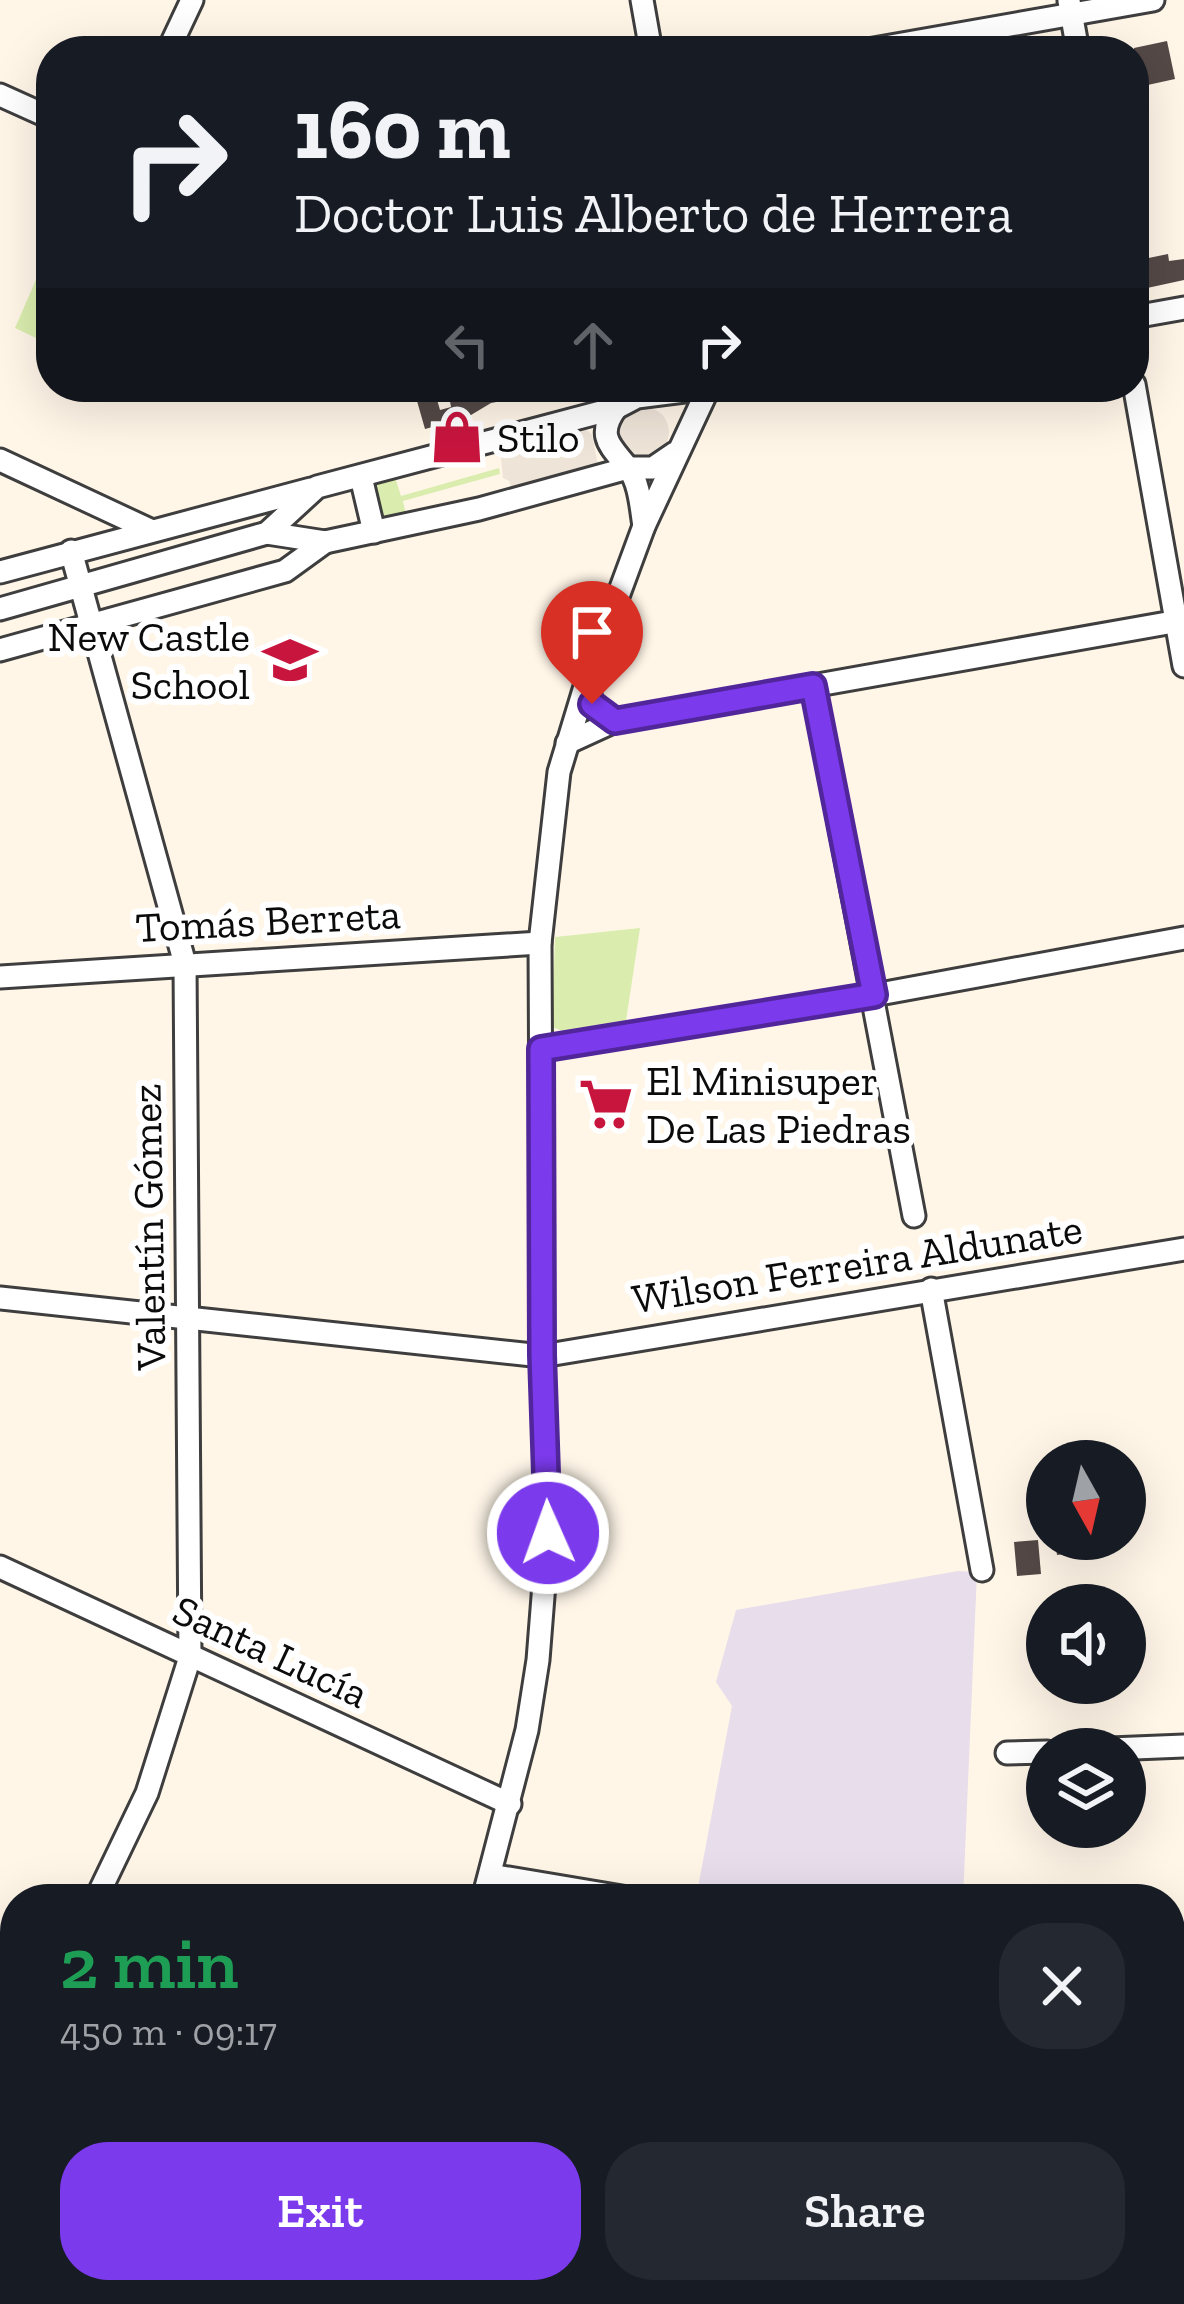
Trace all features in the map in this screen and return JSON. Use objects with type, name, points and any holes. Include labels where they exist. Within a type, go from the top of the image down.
[{"type":"street","points":[[175,36],[192,0]]},
{"type":"street","points":[[642,0],[648,36]]},
{"type":"street","points":[[933,36],[1070,7],[1153,0]]},
{"type":"street","points":[[0,95],[36,111]]},
{"type":"street","points":[[1149,314],[1184,308]]},
{"type":"street","points":[[612,402],[616,408]]},
{"type":"street","points":[[0,572],[616,408],[623,402]]},
{"type":"street","points":[[0,609],[268,533],[325,542],[479,509],[628,468],[653,468],[667,461],[681,442],[677,416],[665,402]]},
{"type":"street","points":[[487,1884],[510,1804],[538,1660],[548,1533],[540,943],[559,772],[586,680],[644,526],[703,402]]},
{"type":"street","points":[[1137,402],[1180,621],[1184,666]]},
{"type":"street","points":[[616,408],[606,432],[609,445],[628,468],[644,526]]},
{"type":"street","points":[[0,460],[150,530]]},
{"type":"street","points":[[361,477],[374,532]]},
{"type":"street","points":[[268,533],[317,488]]},
{"type":"street","points":[[0,650],[285,571],[325,542]]},
{"type":"street","name":"Valentín Gómez","points":[[71,551],[184,964],[190,1657],[147,1793],[103,1884]]},
{"type":"street","points":[[567,743],[615,721],[1180,621]]},
{"type":"street","points":[[586,680],[592,704],[615,721]]},
{"type":"street","points":[[813,686],[914,1216]]},
{"type":"street","points":[[541,1049],[1184,938]]},
{"type":"street","name":"Tomás Berreta","points":[[0,976],[540,943]]},
{"type":"street","name":"Wilson Ferreira Aldunate","points":[[0,1298],[542,1355],[1184,1249]]},
{"type":"street","points":[[932,1289],[982,1570]]},
{"type":"street","name":"Santa Lucía","points":[[0,1568],[510,1804]]},
{"type":"street","points":[[1146,1748],[1184,1746]]},
{"type":"street","points":[[1007,1754],[1026,1753]]},
{"type":"street","points":[[490,1875],[544,1884]]},
{"type":"shaded area","points":[[644,407],[662,414],[669,432],[662,450],[644,457],[626,450],[619,432],[626,414]]},
{"type":"shaded area","points":[[586,429],[592,435],[598,465],[594,471],[513,492],[503,478],[500,450]]},
{"type":"shaded area","points":[[958,1571],[977,1572],[964,1884],[699,1884],[732,1706],[716,1682],[736,1610]]},
{"type":"green space","points":[[36,280],[36,338],[15,328]]},
{"type":"green space","points":[[499,468],[500,474],[403,501],[406,515],[379,520],[372,483],[391,477],[401,496]]},
{"type":"green space","points":[[640,928],[626,1021],[565,1032],[552,1027],[555,937]]},
{"type":"building","points":[[1167,41],[1175,79],[1149,85],[1149,45]]},
{"type":"building","points":[[1168,254],[1169,261],[1184,259],[1184,280],[1149,288],[1149,258]]},
{"type":"building","points":[[417,402],[438,402],[440,410],[451,407],[450,402],[496,402],[466,418],[425,429]]},
{"type":"building","points":[[1026,1541],[1026,1560],[1040,1560],[1041,1574],[1017,1576],[1014,1542]]},
{"type":"place","name":"Stilo","points":[[457,437]]},
{"type":"place","name":"New Castle School","points":[[290,660]]},
{"type":"place","name":"El Minisuper De Las Piedras","points":[[606,1104]]},
{"type":"route","points":[[548,1533],[541,1049],[874,995],[813,686],[615,721],[592,704]]}]
